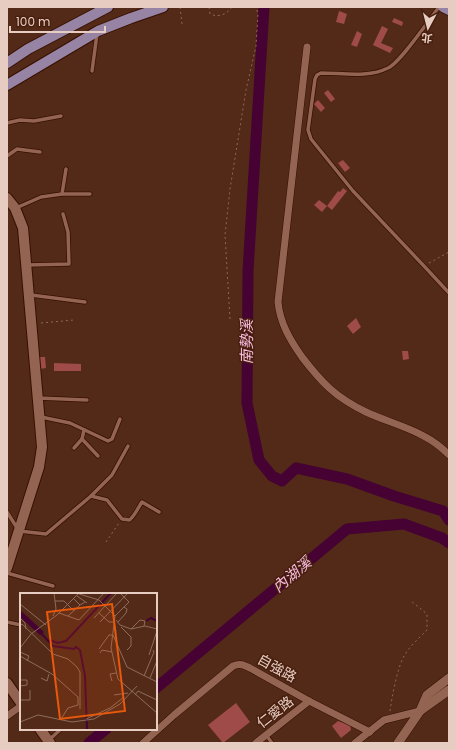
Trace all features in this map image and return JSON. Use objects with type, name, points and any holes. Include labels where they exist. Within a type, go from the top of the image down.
[{"type":"main road","points":[[7,63],[28,48],[108,7]]},
{"type":"main road","points":[[7,86],[98,31],[163,7]]},
{"type":"main road","points":[[443,7],[449,10]]},
{"type":"main road","points":[[7,198],[15,208],[23,228],[42,447],[39,467],[7,568]]},
{"type":"main road","points":[[7,683],[20,702]]},
{"type":"main road","points":[[41,730],[47,742]]},
{"type":"street","points":[[307,47],[278,302],[282,324],[294,345],[319,379],[328,388],[349,403],[367,412],[420,433],[449,455]]},
{"type":"street","name":"自強路","points":[[143,743],[174,715],[233,666],[238,664],[243,664],[309,701],[370,732]]},
{"type":"street","points":[[398,743],[420,711],[427,696],[449,678]]},
{"type":"street","points":[[355,743],[384,720],[420,711],[449,690]]},
{"type":"street","name":"仁愛路","points":[[256,743],[309,701]]},
{"type":"street","points":[[7,716],[20,707]]},
{"type":"lane","points":[[439,7],[400,58],[390,68],[365,74],[321,73],[317,75],[315,79],[308,130],[311,139],[353,191],[449,293]]},
{"type":"lane","points":[[92,71],[98,31]]},
{"type":"lane","points":[[7,123],[20,120],[34,121],[61,116]]},
{"type":"lane","points":[[7,156],[17,149],[40,152]]},
{"type":"lane","points":[[62,194],[66,169]]},
{"type":"lane","points":[[15,208],[41,197],[62,194],[90,194]]},
{"type":"lane","points":[[26,265],[70,264],[68,232],[63,214]]},
{"type":"lane","points":[[29,295],[85,302]]},
{"type":"lane","points":[[37,398],[87,400]]},
{"type":"lane","points":[[39,417],[70,423],[108,441],[112,439],[120,420]]},
{"type":"lane","points":[[74,448],[82,439],[84,430]]},
{"type":"lane","points":[[82,439],[98,456]]},
{"type":"lane","points":[[7,512],[19,531],[46,534],[91,496],[112,475],[128,446]]},
{"type":"lane","points":[[91,496],[107,500],[122,519],[130,520],[142,502],[159,512]]},
{"type":"lane","points":[[7,573],[53,586]]},
{"type":"lane","points":[[7,622],[20,625]]},
{"type":"lane","points":[[47,742],[60,730]]},
{"type":"lane","points":[[266,735],[272,743]]},
{"type":"path","points":[[180,7],[182,24]]},
{"type":"path","points":[[209,7],[210,14],[218,16],[228,12],[232,7]]},
{"type":"path","points":[[230,319],[225,235],[230,189],[246,90],[256,46],[258,14],[256,7]]},
{"type":"path","points":[[424,266],[449,252]]},
{"type":"path","points":[[31,324],[74,320]]},
{"type":"path","points":[[106,542],[122,519]]},
{"type":"path","points":[[389,719],[394,689],[404,657],[418,638],[427,630],[427,614],[411,601]]},
{"type":"building","points":[[339,11],[347,14],[344,24],[336,22]]},
{"type":"building","points":[[394,18],[403,22],[402,26],[392,22]]},
{"type":"building","points":[[382,26],[388,29],[381,43],[393,48],[390,53],[373,45]]},
{"type":"building","points":[[357,31],[362,34],[357,47],[351,45]]},
{"type":"building","points":[[328,90],[335,99],[331,102],[324,93]]},
{"type":"building","points":[[318,100],[325,108],[321,112],[314,104]]},
{"type":"building","points":[[343,160],[350,168],[345,172],[338,163]]},
{"type":"building","points":[[343,188],[347,191],[332,210],[327,206],[338,191],[340,192]]},
{"type":"building","points":[[319,200],[327,206],[322,212],[314,205]]},
{"type":"building","points":[[356,318],[361,327],[353,334],[347,326]]},
{"type":"building","points":[[402,351],[408,351],[409,359],[403,360]]},
{"type":"building","points":[[40,357],[45,357],[46,368],[40,369]]},
{"type":"building","points":[[54,363],[81,364],[81,371],[54,371]]},
{"type":"building","points":[[236,703],[250,722],[223,743],[208,725]]},
{"type":"building","points":[[338,721],[350,725],[351,730],[341,738],[332,726]]},
{"type":"waterway","name":"南勢溪","points":[[264,7],[248,271],[247,403],[259,460],[272,476],[282,481],[296,468],[347,479],[394,496],[443,511],[449,520]]},
{"type":"waterway","name":"內湖溪","points":[[157,687],[347,529],[404,524],[442,538],[449,543]]},
{"type":"waterway","name":"內湖溪","points":[[89,743],[105,730]]}]
